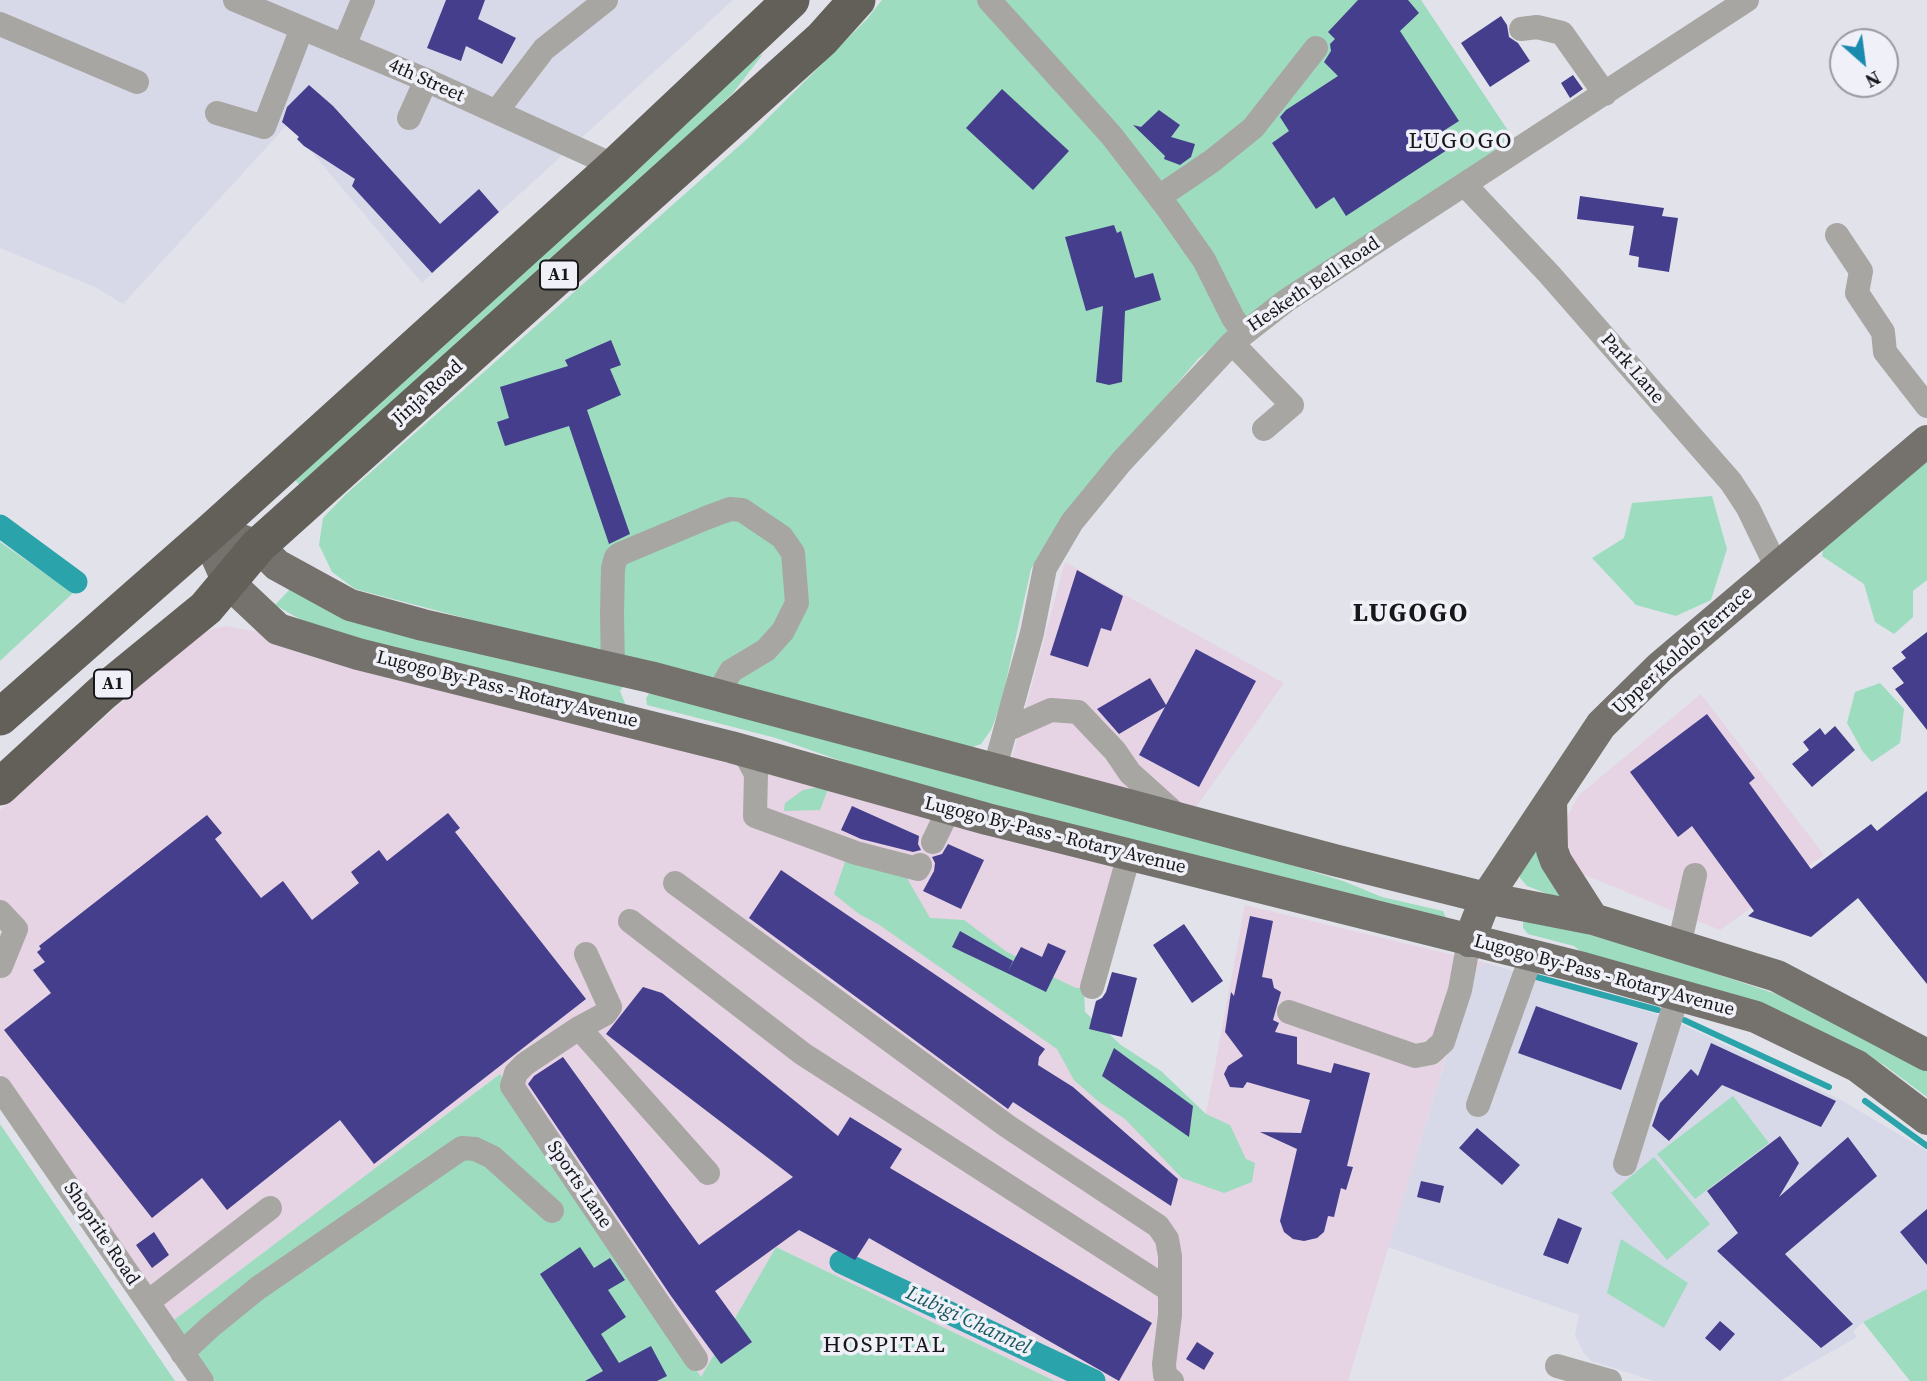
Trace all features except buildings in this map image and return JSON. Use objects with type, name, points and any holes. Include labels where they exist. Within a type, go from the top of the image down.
[{"type":"highway","name":"A1","points":[[0,717],[210,533],[615,166],[791,0]]},
{"type":"highway","name":"Jinja Road","points":[[0,787],[102,693],[206,608],[258,546],[812,48],[858,0]]},
{"type":"main road","name":"Upper Kololo Terrace","points":[[1469,941],[1486,898],[1601,724],[1660,667],[1927,441]]},
{"type":"main road","points":[[210,533],[258,546],[277,565],[351,605],[423,625],[650,677],[716,697],[1334,860],[1486,898],[1593,919],[1777,976],[1927,1055]]},
{"type":"main road","name":"Lugogo By-Pass - Rotary Avenue","points":[[210,533],[228,582],[278,629],[358,654],[743,750],[949,809],[1678,993],[1756,1017],[1857,1066],[1927,1119]]},
{"type":"main road","points":[[644,724],[634,713],[632,701],[636,690],[650,677]]},
{"type":"main road","points":[[1551,801],[1552,850],[1593,919]]},
{"type":"main road","points":[[1322,904],[1334,860]]},
{"type":"street","name":"4th Street","points":[[235,0],[426,80],[615,166]]},
{"type":"street","points":[[344,46],[363,0]]},
{"type":"street","points":[[496,112],[544,49],[606,0]]},
{"type":"street","points":[[989,0],[1111,135],[1204,260],[1233,318],[1238,338],[1292,405],[1264,429]]},
{"type":"street","name":"Hesketh Bell Road","points":[[994,771],[1032,632],[1045,568],[1072,522],[1122,461],[1238,338],[1287,300],[1747,0]]},
{"type":"street","points":[[0,24],[137,82]]},
{"type":"street","points":[[1521,29],[1537,27],[1562,33],[1605,94]]},
{"type":"street","points":[[217,113],[264,127],[302,28]]},
{"type":"street","points":[[1159,197],[1212,162],[1253,128],[1317,48]]},
{"type":"street","points":[[409,118],[426,80]]},
{"type":"street","name":"Park Lane","points":[[1465,185],[1550,275],[1731,482],[1748,508],[1777,568]]},
{"type":"street","points":[[1837,235],[1861,271],[1857,293],[1883,332],[1885,352],[1927,406]]},
{"type":"street","points":[[613,670],[613,568],[616,557],[730,509],[742,510],[782,537],[793,553],[797,603],[783,631],[765,650],[731,671],[716,697]]},
{"type":"street","points":[[1006,730],[1051,710],[1078,712],[1115,751],[1130,773],[1183,820]]},
{"type":"street","points":[[743,750],[756,774],[755,816],[856,853],[918,869],[920,865]]},
{"type":"street","points":[[933,842],[949,809]]},
{"type":"street","points":[[1092,987],[1129,855]]},
{"type":"street","points":[[1679,946],[1695,876]]},
{"type":"street","points":[[675,883],[1007,1126],[1158,1226],[1167,1239],[1170,1255],[1170,1315],[1164,1364],[1165,1375],[1172,1381]]},
{"type":"street","points":[[0,912],[16,929],[1,966]]},
{"type":"street","points":[[630,921],[803,1054],[1168,1289]]},
{"type":"street","points":[[1289,1012],[1415,1056],[1431,1053],[1443,1042],[1460,990],[1469,941]]},
{"type":"street","points":[[586,954],[610,1007],[605,1014],[579,1028],[708,1173]]},
{"type":"street","points":[[1478,1105],[1531,957]]},
{"type":"street","points":[[1625,1164],[1678,993]]},
{"type":"street","name":"Sports Lane","points":[[579,1028],[525,1064],[516,1073],[512,1086],[696,1359]]},
{"type":"street","name":"Shoprite Road","points":[[0,1088],[202,1381]]},
{"type":"street","points":[[182,1353],[209,1327],[258,1288],[462,1148],[475,1149],[492,1157],[552,1211]]},
{"type":"street","points":[[148,1302],[270,1208]]},
{"type":"street","points":[[1557,1366],[1609,1381]]},
{"type":"shaded area","points":[[0,0],[733,0],[422,283],[288,124],[123,304],[97,288],[0,248]]},
{"type":"shaded area","points":[[1065,562],[1284,683],[1196,807],[1012,758]]},
{"type":"shaded area","points":[[226,626],[259,632],[1119,865],[1084,988],[1077,1026],[1199,1151],[1245,905],[1487,963],[1472,970],[1348,1381],[1055,1381],[776,1247],[701,1377],[500,1074],[174,1320],[0,1073],[0,810],[193,639],[212,629]]},
{"type":"shaded area","points":[[1701,694],[1824,855],[1720,930],[1572,870],[1563,824],[1579,795]]},
{"type":"shaded area","points":[[1487,963],[1679,1023],[1843,1101],[1927,1151],[1927,1289],[1863,1322],[1853,1332],[1857,1337],[1780,1381],[1654,1381],[1591,1361],[1575,1335],[1579,1315],[1388,1247],[1473,970]]},
{"type":"green space","points":[[882,0],[1421,0],[1513,138],[1265,305],[1198,359],[1062,519],[1031,569],[1001,704],[991,730],[981,744],[965,750],[355,589],[332,572],[319,545],[323,518],[345,495],[748,138],[867,19]]},
{"type":"green space","points":[[763,54],[733,93],[640,182],[303,489],[290,474],[737,68]]},
{"type":"green space","points":[[1927,455],[1927,580],[1913,591],[1913,617],[1894,634],[1875,622],[1864,584],[1822,556],[1829,509]]},
{"type":"green space","points":[[1712,496],[1727,549],[1711,600],[1676,616],[1636,605],[1592,558],[1624,538],[1632,503]]},
{"type":"green space","points":[[0,542],[73,593],[0,661]]},
{"type":"green space","points":[[291,588],[625,684],[620,691],[626,706],[418,659],[305,622],[275,605]]},
{"type":"green space","points":[[1880,683],[1904,709],[1900,743],[1872,762],[1863,752],[1847,723],[1855,692]]},
{"type":"green space","points":[[651,691],[1215,841],[1343,881],[1382,897],[1443,911],[1447,920],[930,792],[776,738],[647,705],[646,698]]},
{"type":"green space","points":[[819,787],[828,789],[820,810],[784,811],[785,803],[803,790]]},
{"type":"green space","points":[[1542,830],[1566,901],[1527,886],[1520,878],[1520,869]]},
{"type":"green space","points":[[869,856],[901,868],[930,918],[964,920],[1007,952],[1076,988],[1084,988],[1085,1012],[1121,1045],[1161,1071],[1206,1114],[1230,1125],[1246,1159],[1255,1163],[1252,1182],[1224,1193],[1182,1178],[1125,1119],[1099,1102],[1074,1080],[1057,1049],[878,924],[859,914],[834,894],[845,862]]},
{"type":"green space","points":[[1530,918],[1654,953],[1794,1000],[1909,1056],[1927,1071],[1927,1097],[1884,1065],[1805,1024],[1585,955],[1574,946],[1528,934],[1523,928],[1523,922]]},
{"type":"green space","points":[[500,1074],[701,1377],[776,1247],[1055,1381],[215,1381],[174,1320]]},
{"type":"green space","points":[[1733,1096],[1769,1143],[1695,1199],[1657,1154]]},
{"type":"green space","points":[[0,1124],[175,1381],[0,1381]]},
{"type":"green space","points":[[1654,1157],[1710,1224],[1667,1260],[1611,1193]]},
{"type":"green space","points":[[1621,1239],[1688,1283],[1664,1328],[1607,1293]]},
{"type":"green space","points":[[1927,1289],[1927,1381],[1910,1381],[1863,1322]]},
{"type":"waterway","name":"Lubigi Channel","points":[[0,526],[76,582]]},
{"type":"waterway","points":[[1533,976],[1658,1010]]},
{"type":"waterway","points":[[1684,1020],[1829,1087]]},
{"type":"waterway","points":[[1865,1101],[1927,1146]]},
{"type":"waterway","name":"Lubigi Channel","points":[[841,1262],[1094,1381]]},
{"type":"district","name":"LUGOGO","points":[[1461,142]]},
{"type":"district","name":"LUGOGO","points":[[1411,614]]},
{"type":"district","name":"HOSPITAL","points":[[885,1346]]}]
